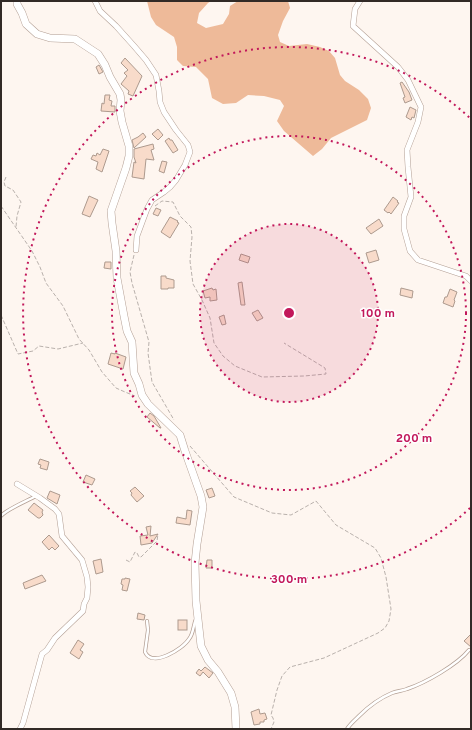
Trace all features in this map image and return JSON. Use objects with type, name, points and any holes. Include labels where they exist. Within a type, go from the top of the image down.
[{"type":"street","points":[[95,1],[100,11],[134,46],[156,75],[160,102],[164,112],[188,145],[190,152],[185,165],[173,183],[164,192],[152,200],[147,209],[137,236],[136,250]]},
{"type":"street","points":[[360,1],[355,9],[353,26],[398,67],[408,80],[421,107],[418,122],[407,150],[411,197],[404,216],[404,229],[410,250],[418,260],[466,276],[471,281]]},
{"type":"street","points":[[15,2],[22,13],[26,24],[37,34],[50,38],[75,39],[98,54],[120,94],[120,111],[129,146],[129,156],[112,211],[112,223],[116,252],[117,278],[127,331],[132,342],[134,373],[142,395],[148,404],[180,434],[201,496],[202,507],[195,563],[196,601],[201,646],[208,660],[218,672],[231,693],[235,707],[236,729]]},
{"type":"street","points":[[17,484],[55,509],[59,514],[62,536],[82,560],[88,587],[87,598],[83,611],[55,638],[47,650],[42,654],[20,729]]},
{"type":"lane","points":[[1,516],[3,513],[36,496]]},
{"type":"lane","points":[[147,621],[148,630],[145,652],[146,655],[151,658],[156,658],[173,654],[184,645],[192,634],[194,621],[198,615]]},
{"type":"lane","points":[[347,729],[348,726],[375,702],[394,692],[406,690],[438,674],[469,650]]},
{"type":"path","points":[[6,177],[4,182],[5,186],[13,190],[21,202],[17,216],[16,228]]},
{"type":"path","points":[[154,207],[162,201],[173,202],[180,216],[191,227],[192,237],[190,261],[193,284],[210,318],[214,343],[223,356],[235,366],[262,377],[326,374],[325,368],[284,343]]},
{"type":"path","points":[[1,206],[32,251],[46,283],[63,306],[79,339],[89,350],[102,372],[116,388],[136,396]]},
{"type":"path","points":[[136,250],[130,272],[149,342],[148,353],[152,382],[176,424]]},
{"type":"path","points":[[1,315],[18,354],[33,351],[39,346],[58,349],[83,343]]},
{"type":"path","points":[[190,446],[234,497],[272,513],[291,515],[316,501],[336,524],[375,548],[381,558],[386,577],[391,609],[389,621],[385,628],[378,633],[324,658],[290,667],[282,676],[277,690],[271,715],[274,722],[271,729]]},
{"type":"path","points":[[126,560],[130,562],[135,552],[137,552],[139,557],[141,557],[157,541],[158,534]]},
{"type":"shaded area","points":[[147,1],[211,1],[199,13],[197,23],[206,28],[223,24],[229,14],[230,6],[238,1],[288,1],[290,8],[278,35],[280,42],[289,46],[307,44],[329,51],[335,58],[340,75],[345,81],[359,90],[368,99],[371,108],[367,120],[331,138],[322,149],[313,156],[284,131],[277,121],[284,106],[280,100],[264,96],[248,95],[236,103],[223,104],[212,98],[208,79],[196,67],[183,66],[177,60],[177,47],[174,37],[156,25],[151,17]]},
{"type":"building","points":[[125,58],[142,76],[133,96],[128,94],[129,91],[121,84],[127,76],[124,73],[128,70],[121,63]]},
{"type":"building","points":[[99,65],[103,72],[99,74],[96,67]]},
{"type":"building","points":[[402,82],[409,92],[412,100],[405,103],[403,98],[405,97],[400,83]]},
{"type":"building","points":[[105,95],[110,95],[109,100],[112,101],[111,106],[115,106],[115,112],[101,111],[102,103],[104,104]]},
{"type":"building","points":[[410,107],[416,110],[414,118],[412,117],[411,120],[406,117]]},
{"type":"building","points":[[158,129],[163,135],[158,140],[152,134]]},
{"type":"building","points":[[143,133],[146,137],[134,148],[132,140]]},
{"type":"building","points":[[169,138],[178,150],[173,153],[165,141]]},
{"type":"building","points":[[153,144],[154,149],[151,150],[154,160],[146,159],[144,179],[132,177],[134,162],[136,163],[134,149]]},
{"type":"building","points":[[103,149],[109,151],[102,172],[96,169],[98,162],[91,159],[93,155],[96,156],[97,153],[100,155]]},
{"type":"building","points":[[162,161],[167,162],[164,173],[159,171]]},
{"type":"building","points":[[89,196],[98,200],[90,217],[82,214]]},
{"type":"building","points":[[393,197],[399,203],[391,214],[384,210]]},
{"type":"building","points":[[156,208],[161,210],[158,216],[153,214]]},
{"type":"building","points":[[170,217],[179,223],[170,238],[161,232]]},
{"type":"building","points":[[379,219],[383,226],[371,234],[366,228]]},
{"type":"building","points":[[376,250],[379,260],[369,263],[366,253]]},
{"type":"building","points":[[241,254],[250,257],[248,263],[239,260]]},
{"type":"building","points":[[105,262],[111,262],[111,269],[104,268]]},
{"type":"building","points":[[161,276],[166,276],[166,278],[174,280],[174,288],[161,289]]},
{"type":"building","points":[[242,282],[245,305],[241,305],[238,283]]},
{"type":"building","points":[[212,288],[213,290],[216,289],[217,300],[210,301],[210,297],[205,298],[203,291]]},
{"type":"building","points":[[401,288],[413,291],[412,298],[400,295]]},
{"type":"building","points":[[450,289],[457,292],[453,307],[443,303]]},
{"type":"building","points":[[258,310],[263,318],[257,321],[252,313]]},
{"type":"building","points":[[224,315],[226,324],[222,325],[219,317]]},
{"type":"building","points":[[111,353],[126,357],[123,369],[108,364]]},
{"type":"building","points":[[150,413],[154,416],[161,428],[147,417]]},
{"type":"building","points":[[40,459],[49,462],[47,470],[40,468],[41,465],[38,464]]},
{"type":"building","points":[[86,475],[95,479],[92,485],[83,482]]},
{"type":"building","points":[[135,487],[144,496],[137,502],[131,495],[132,493],[130,491]]},
{"type":"building","points":[[212,488],[215,496],[209,498],[206,490]]},
{"type":"building","points":[[50,491],[60,495],[57,504],[47,498]]},
{"type":"building","points":[[34,503],[43,510],[43,515],[40,518],[28,510]]},
{"type":"building","points":[[187,510],[192,511],[190,525],[176,523],[177,517],[186,519]]},
{"type":"building","points":[[151,526],[150,536],[158,534],[152,543],[141,545],[140,536],[148,535],[146,527]]},
{"type":"building","points":[[49,535],[59,546],[55,550],[52,547],[49,550],[42,542]]},
{"type":"building","points":[[101,559],[103,572],[96,574],[93,561]]},
{"type":"building","points":[[207,560],[212,560],[212,568],[206,568]]},
{"type":"building","points":[[42,575],[46,581],[25,589],[23,583]]},
{"type":"building","points":[[122,579],[130,579],[127,591],[122,590],[123,585],[121,584]]},
{"type":"building","points":[[138,613],[145,615],[144,620],[137,619]]},
{"type":"building","points":[[178,620],[187,620],[187,630],[178,630]]},
{"type":"building","points":[[471,634],[471,647],[464,641]]},
{"type":"building","points":[[78,640],[84,644],[80,650],[83,652],[79,659],[70,653]]},
{"type":"building","points":[[205,667],[213,673],[209,678],[203,672],[200,676],[196,673],[199,669],[201,671]]},
{"type":"building","points":[[259,709],[260,714],[265,713],[267,719],[264,720],[264,722],[260,722],[260,724],[254,725],[251,712]]}]
